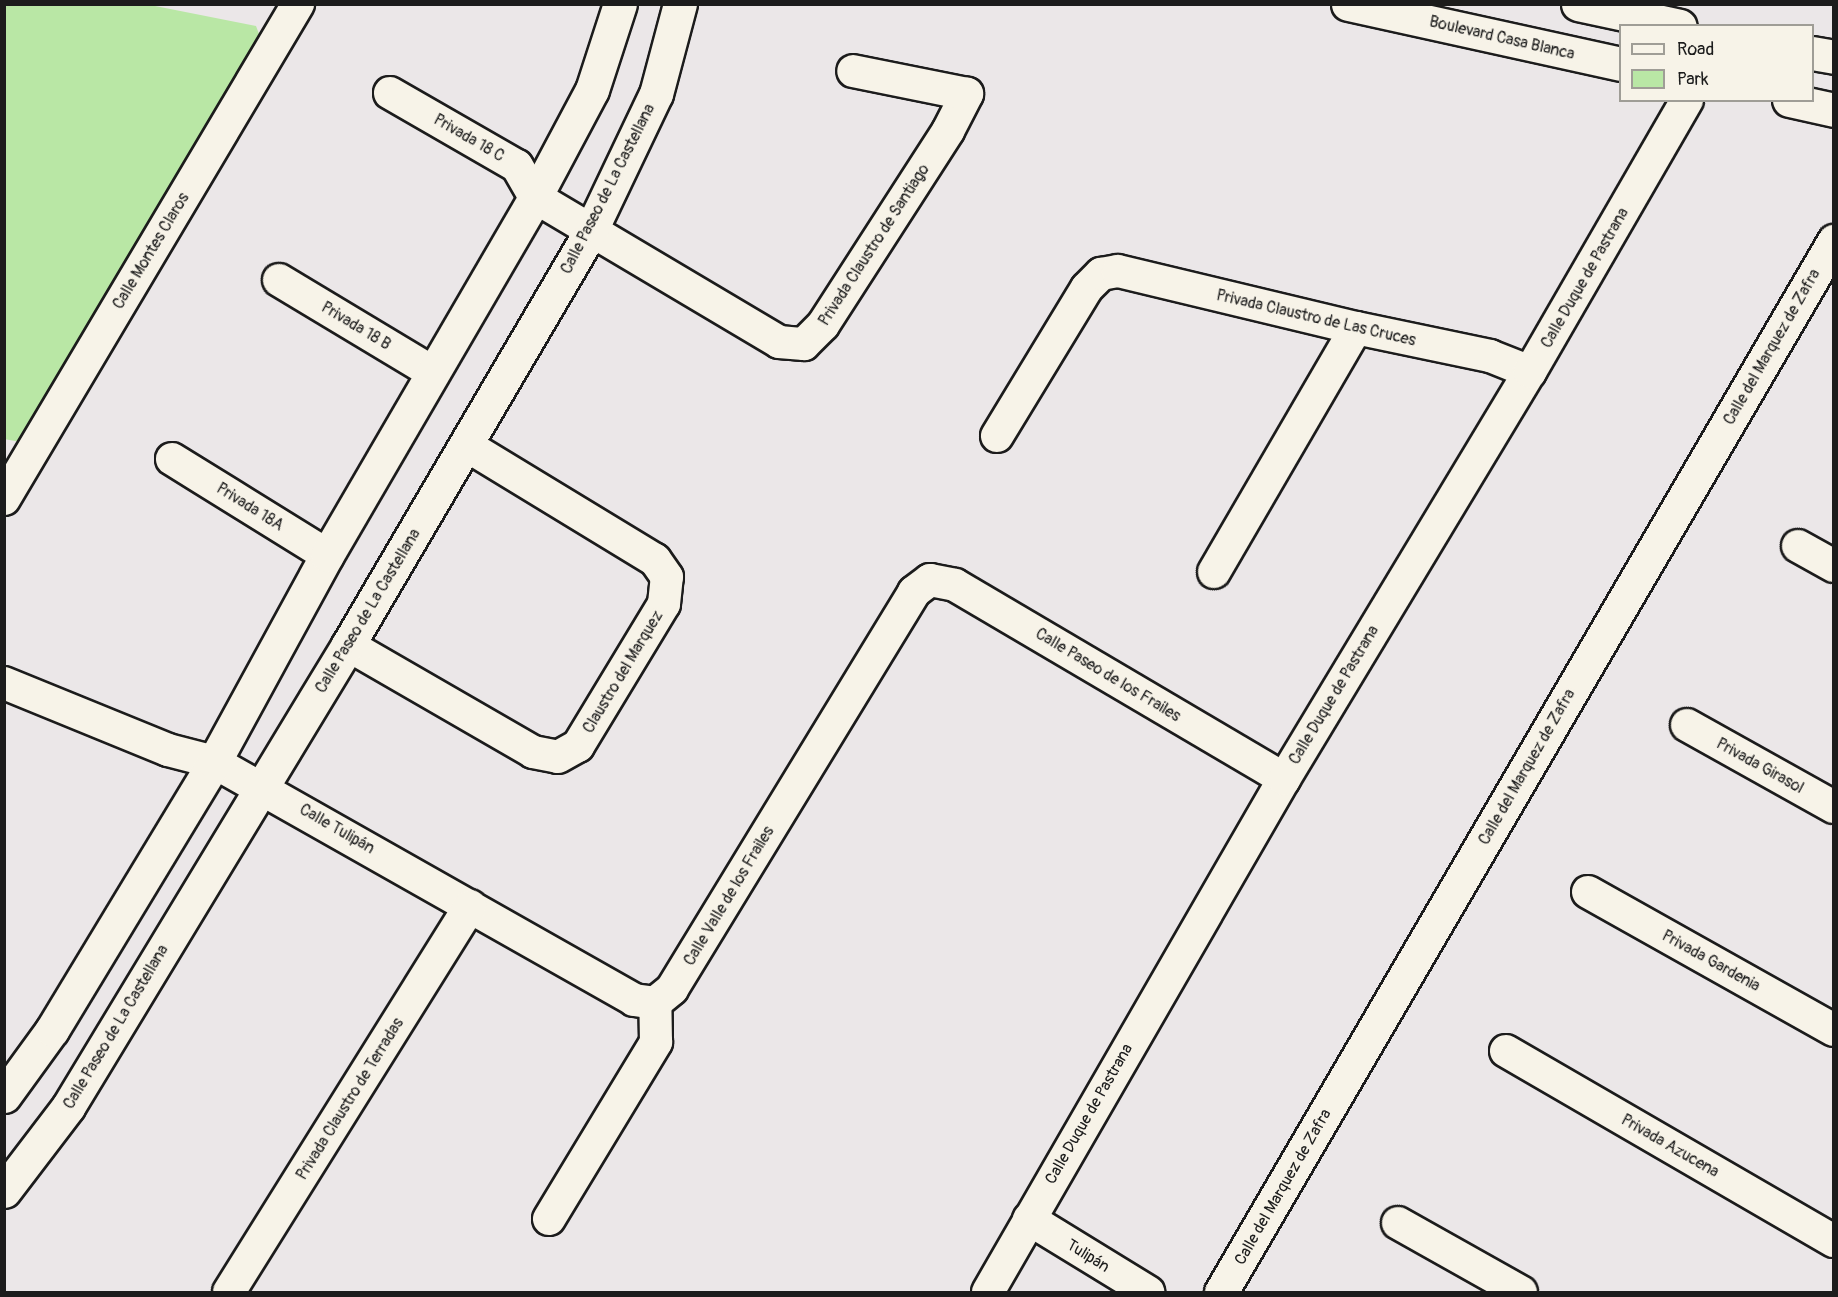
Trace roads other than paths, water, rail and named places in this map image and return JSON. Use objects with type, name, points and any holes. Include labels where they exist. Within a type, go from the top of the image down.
[{"type":"street","name":"Calle Montes Claros","points":[[4,499],[13,465],[298,4]]},
{"type":"street","points":[[4,1096],[52,1030],[214,762],[327,555],[535,197],[592,90],[620,4]]},
{"type":"street","name":"Calle Paseo de La Castellana","points":[[4,1191],[68,1107],[348,645],[591,230],[656,94],[680,4]]},
{"type":"street","name":"Boulevard Casa Blanca","points":[[1348,4],[1605,61]]},
{"type":"street","points":[[1605,61],[1590,7],[1671,24]]},
{"type":"street","points":[[1814,53],[1833,57]]},
{"type":"street","name":"Privada Claustro de Santiago","points":[[591,230],[779,342],[804,344],[823,326],[948,131],[966,94],[853,71]]},
{"type":"street","name":"Privada 18 C","points":[[390,93],[517,166],[535,197]]},
{"type":"street","name":"Calle Duque de Pastrana","points":[[988,1293],[1284,778],[1530,372],[1686,102]]},
{"type":"street","points":[[1798,102],[1833,110]]},
{"type":"street","points":[[535,197],[591,230]]},
{"type":"street","name":"Calle del Marquez de Zafra","points":[[1221,1293],[1833,241]]},
{"type":"street","name":"Privada Claustro de Las Cruces","points":[[997,436],[1087,288],[1101,274],[1118,271],[1356,328],[1490,356],[1530,372]]},
{"type":"street","name":"Privada 18 B","points":[[279,280],[432,372]]},
{"type":"street","points":[[1214,572],[1356,328]]},
{"type":"street","name":"Claustro del Marquez","points":[[348,645],[533,752],[558,757],[578,746],[664,604],[667,577],[655,560],[466,445]]},
{"type":"street","name":"Privada 18A","points":[[172,459],[327,555]]},
{"type":"street","points":[[1798,546],[1833,566]]},
{"type":"street","name":"Calle Paseo de los Frailes","points":[[930,580],[955,585],[1284,778]]},
{"type":"street","name":"Calle Valle de los Frailes","points":[[655,1003],[672,989],[914,592],[930,580]]},
{"type":"street","name":"Calle Tulipán","points":[[4,683],[168,750],[214,762],[263,787],[634,1000],[655,1003]]},
{"type":"street","name":"Privada Girasol","points":[[1687,724],[1833,807]]},
{"type":"street","name":"Privada Gardenia","points":[[1588,892],[1833,1030]]},
{"type":"street","name":"Privada Claustro de Terradas","points":[[229,1293],[470,906]]},
{"type":"street","points":[[549,1219],[656,1042],[655,1003]]},
{"type":"street","name":"Privada Azucena","points":[[1506,1051],[1833,1241]]},
{"type":"street","name":"Tulipán","points":[[1029,1219],[1148,1293]]},
{"type":"street","points":[[1398,1223],[1521,1293]]}]
